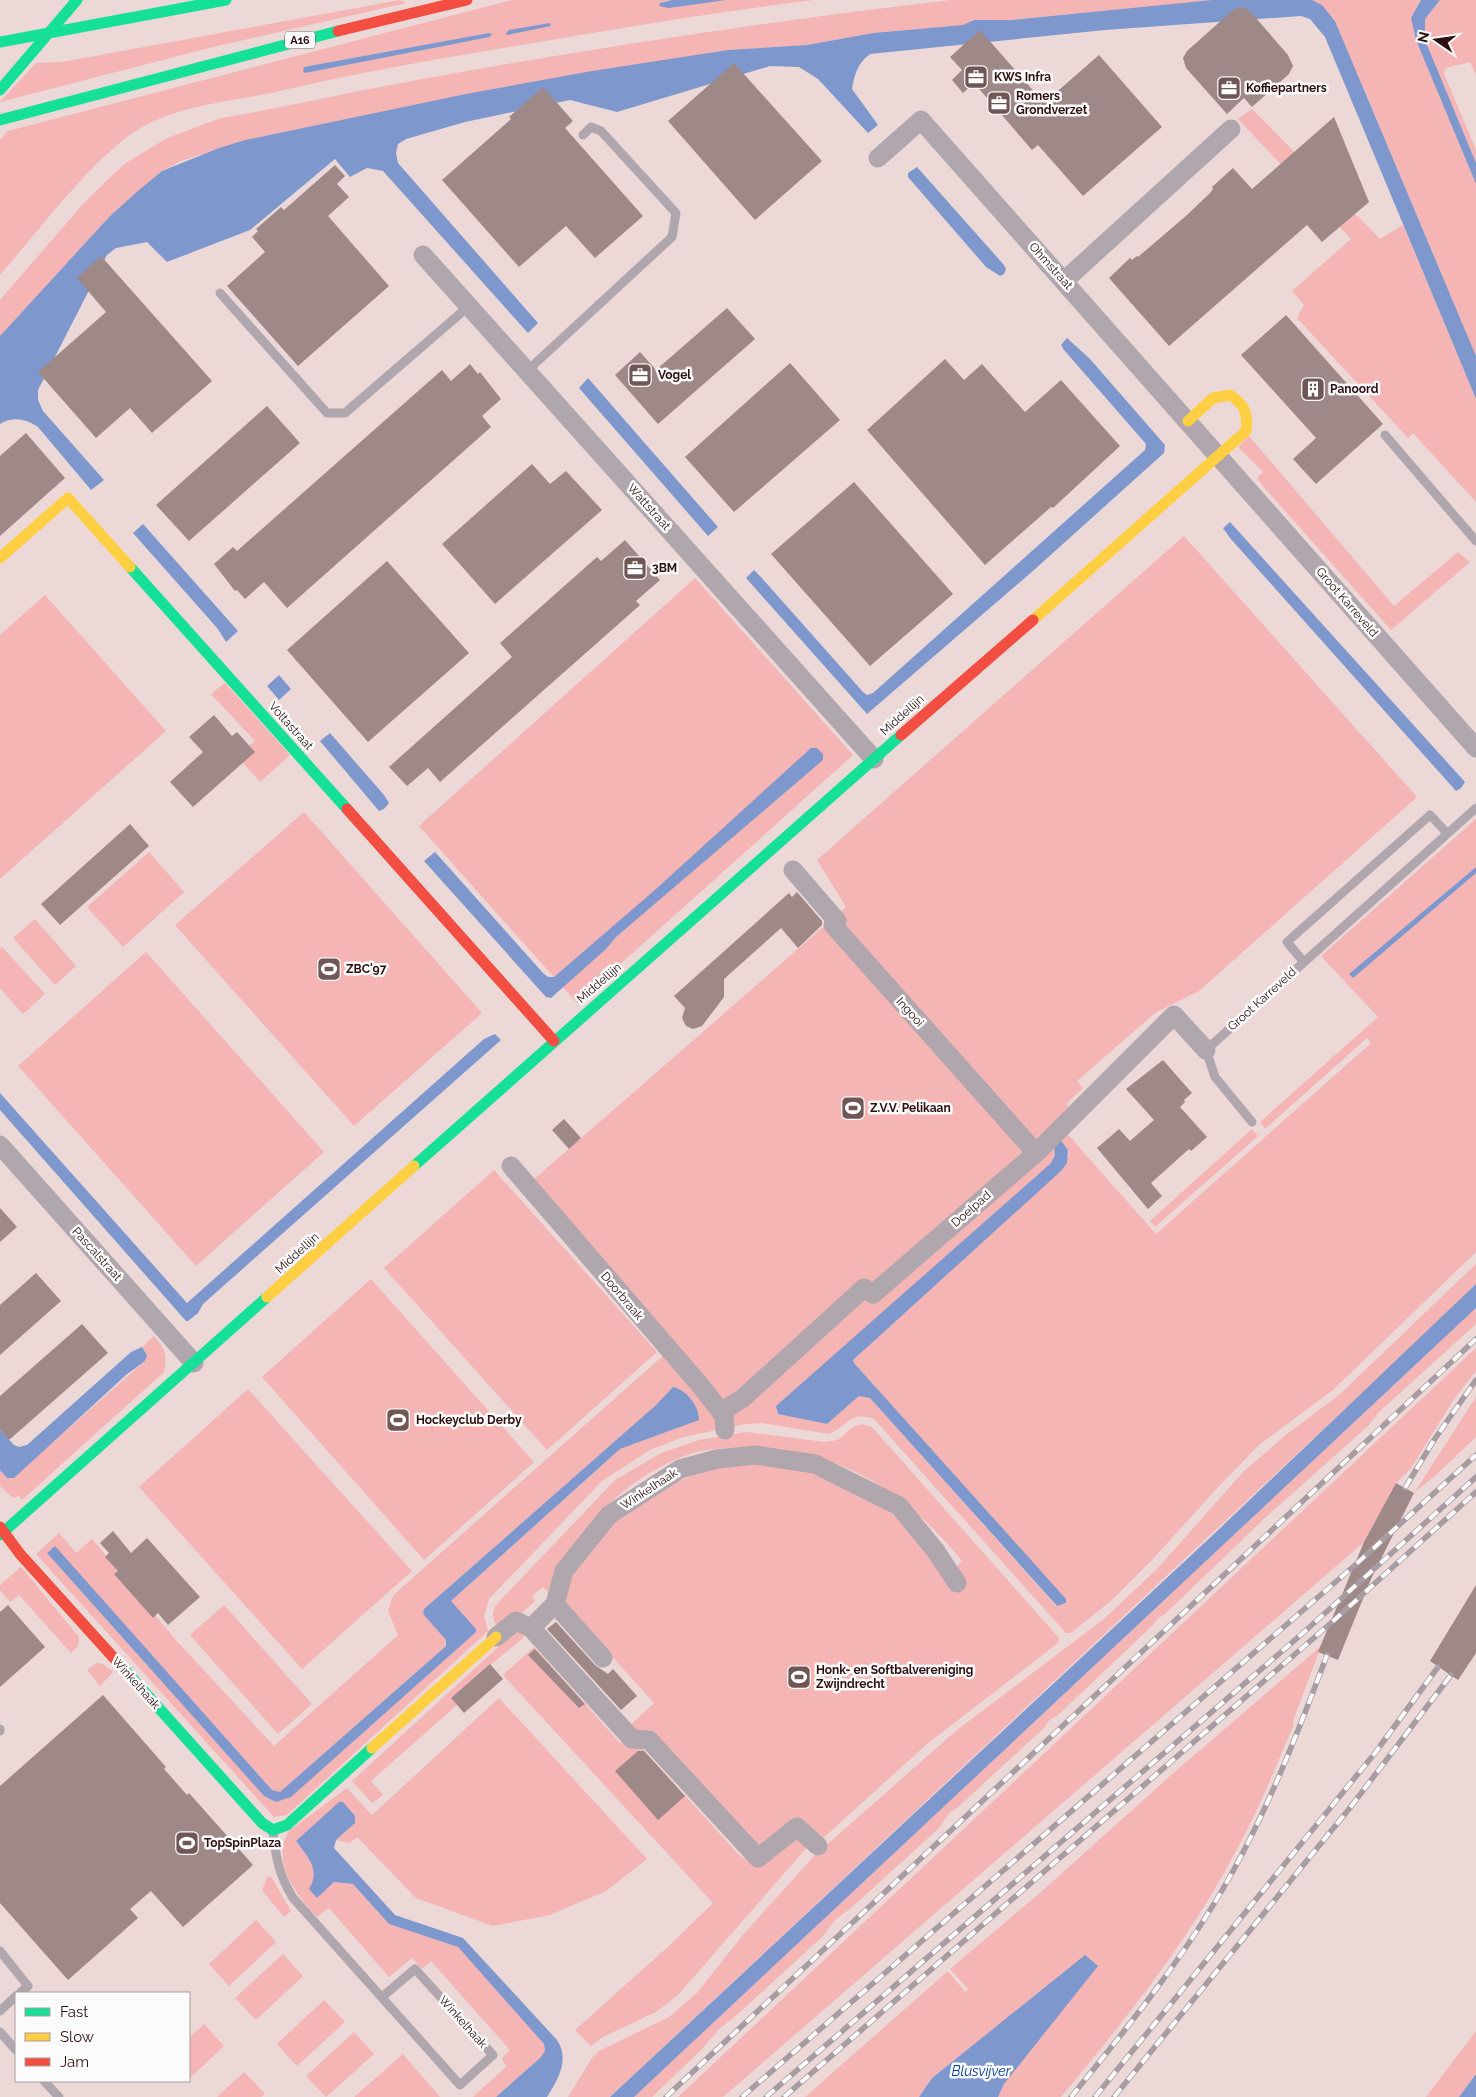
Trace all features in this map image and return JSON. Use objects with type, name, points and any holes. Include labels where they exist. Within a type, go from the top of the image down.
[{"type":"main road","points":[[0,90],[77,0]]},
{"type":"main road","points":[[0,42],[226,0]]},
{"type":"main road","name":"A16","points":[[0,120],[287,43],[467,0]]},
{"type":"main road","points":[[1188,421],[1213,398],[1230,395],[1243,403],[1248,416],[1246,431],[1220,455]]},
{"type":"main road","name":"Middellijn","points":[[1,1531],[194,1363],[554,1041],[1220,455]]},
{"type":"main road","name":"Voltastraat","points":[[0,558],[68,498],[554,1041]]},
{"type":"main road","name":"Winkelhaak","points":[[1,1531],[262,1823],[273,1830]]},
{"type":"main road","points":[[273,1830],[287,1825],[496,1637]]},
{"type":"street","name":"Ohmstraat","points":[[878,158],[921,120],[1220,455]]},
{"type":"street","points":[[1064,281],[1231,129]]},
{"type":"street","name":"Wattstraat","points":[[423,255],[874,759]]},
{"type":"street","name":"Groot Karreveld","points":[[1220,455],[1476,748]]},
{"type":"street","name":"Ingooi","points":[[793,870],[837,921],[833,925],[1036,1153]]},
{"type":"street","name":"Doelpad","points":[[721,1412],[743,1398],[864,1288],[873,1294],[1036,1153],[1174,1014],[1206,1050]]},
{"type":"street","name":"Pascalstraat","points":[[0,1145],[194,1363]]},
{"type":"street","name":"Doorbraak","points":[[511,1166],[721,1412],[724,1416],[725,1430]]},
{"type":"street","name":"Winkelhaak","points":[[531,1628],[555,1604],[564,1571],[610,1515],[680,1468],[717,1459],[755,1455],[815,1464],[899,1506],[935,1550],[957,1583]]},
{"type":"street","points":[[555,1604],[603,1658]]},
{"type":"street","points":[[496,1637],[516,1621],[531,1628],[632,1739],[649,1740],[758,1858],[797,1827],[818,1846]]},
{"type":"lane","points":[[527,371],[672,237],[676,212],[601,131],[592,127],[583,135]]},
{"type":"lane","points":[[220,293],[327,413],[345,414],[469,306]]},
{"type":"lane","points":[[1385,435],[1476,541]]},
{"type":"lane","name":"Groot Karreveld","points":[[1206,1050],[1303,961],[1476,808]]},
{"type":"lane","points":[[1303,961],[1287,942],[1430,815],[1447,833]]},
{"type":"lane","points":[[1206,1050],[1215,1077],[1252,1122]]},
{"type":"lane","name":"Winkelhaak","points":[[273,1830],[276,1859],[282,1880],[293,1898],[460,2085],[493,2055],[416,1969],[382,1997]]},
{"type":"lane","points":[[0,1951],[28,1986],[21,1992]]},
{"type":"lane","points":[[0,2011],[15,1997]]},
{"type":"lane","points":[[0,2032],[15,2049]]},
{"type":"lane","points":[[45,2082],[59,2097]]},
{"type":"shaded area","points":[[400,0],[406,3],[213,47],[0,102],[36,63],[62,62]]},
{"type":"shaded area","points":[[512,0],[672,0],[663,2],[701,3],[726,0],[814,0],[670,20],[434,60],[210,104],[175,113],[142,127],[105,156],[67,195],[0,275],[0,140],[8,131]],"holes":[[[489,33],[492,36],[490,37],[305,73],[304,67]]]},
{"type":"shaded area","points":[[951,0],[1212,0],[1011,20],[974,20],[963,25],[873,33],[807,45],[728,50],[245,140],[181,161],[162,171],[110,216],[0,336],[0,300],[84,203],[123,165],[165,139],[221,118],[460,72],[600,49],[740,27]]},
{"type":"shaded area","points":[[1312,0],[1421,0],[1411,18],[1416,40],[1476,184],[1476,356],[1335,21],[1322,5]]},
{"type":"shaded area","points":[[1440,0],[1476,0],[1476,75],[1470,62],[1445,68],[1444,74],[1476,150],[1476,163],[1425,40],[1425,19]]},
{"type":"shaded area","points":[[1252,109],[1380,239],[1403,225],[1476,399],[1476,502],[1413,433],[1408,438],[1297,318],[1304,305],[1292,291],[1351,239],[1238,119]]},
{"type":"shaded area","points":[[1249,436],[1394,606],[1458,552],[1470,562],[1391,630],[1262,485],[1257,478],[1263,472],[1238,447]]},
{"type":"shaded area","points":[[1184,536],[1417,797],[1199,991],[1155,1013],[1077,1081],[1083,1088],[1066,1104],[1079,1116],[1064,1130],[1156,1234],[1371,1043],[1367,1038],[1265,1129],[1260,1122],[1378,1017],[1321,956],[1476,819],[1476,867],[1350,974],[1353,977],[1476,873],[1476,1252],[1333,1390],[1259,1445],[1112,1600],[1071,1633],[1066,1633],[874,1419],[866,1417],[854,1418],[829,1434],[762,1423],[746,1424],[683,1437],[650,1450],[602,1481],[489,1599],[484,1616],[488,1631],[287,1815],[274,1817],[36,1554],[59,1533],[76,1553],[92,1539],[174,1638],[274,1746],[398,1635],[388,1611],[393,1596],[666,1353],[524,1188],[846,907],[817,860]],"holes":[[[1056,1135],[1068,1150],[1069,1156],[853,1360],[1065,1599],[1066,1603],[1056,1606],[870,1398],[859,1396],[827,1424],[778,1414],[776,1407],[1051,1163],[1055,1155]],[[673,1387],[666,1432],[620,1449],[451,1601],[476,1629],[276,1802],[264,1796],[47,1553],[55,1547],[272,1790],[280,1792],[446,1646],[446,1640],[423,1614],[424,1609],[656,1405]]]},
{"type":"shaded area","points":[[695,578],[853,755],[577,1003],[419,826]]},
{"type":"shaded area","points":[[45,595],[166,731],[0,879],[0,635]]},
{"type":"shaded area","points":[[225,683],[290,755],[260,782],[237,756],[255,741],[211,694]]},
{"type":"shaded area","name":"ZBC'97","points":[[304,812],[482,1013],[354,1126],[175,925]]},
{"type":"shaded area","points":[[149,852],[184,892],[123,947],[87,907]]},
{"type":"shaded area","points":[[35,919],[76,966],[55,985],[13,938]]},
{"type":"shaded area","points":[[2,947],[45,994],[23,1014],[0,988],[0,949]]},
{"type":"shaded area","points":[[146,952],[324,1152],[196,1266],[18,1066]]},
{"type":"shaded area","points":[[1252,1129],[1258,1136],[1155,1227],[1150,1221]]},
{"type":"shaded area","name":"Hockeyclub Derby","points":[[494,1170],[657,1352],[547,1450],[384,1268]]},
{"type":"shaded area","points":[[1476,1264],[1476,1284],[1429,1330],[610,2097],[568,2097],[592,2058],[599,2051],[669,2017],[697,1993],[742,1936],[813,1857],[957,1730],[1104,1619],[1157,1569],[1244,1471],[1287,1434],[1339,1395]]},
{"type":"shaded area","name":"Hockeyclub Derby","points":[[371,1279],[534,1462],[424,1560],[262,1377]]},
{"type":"shaded area","points":[[1476,1308],[1476,1324],[1379,1412],[1368,1426],[1266,1517],[1164,1615],[1158,1618],[1057,1716],[1050,1719],[1045,1727],[957,1808],[950,1812],[939,1828],[851,1908],[836,1919],[822,1937],[718,2030],[702,2049],[652,2097],[634,2097]]},
{"type":"shaded area","points":[[154,1336],[165,1353],[164,1372],[22,1500],[19,1496],[13,1498],[0,1486],[0,1470],[7,1478],[28,1464],[145,1361],[147,1355],[142,1347]]},
{"type":"shaded area","points":[[1476,1348],[1476,1371],[1454,1399],[1411,1468],[1396,1483],[1364,1542],[723,2097],[678,2097]]},
{"type":"shaded area","points":[[248,1389],[412,1571],[302,1669],[139,1487]]},
{"type":"shaded area","points":[[1476,1397],[1476,1437],[1414,1493]]},
{"type":"shaded area","name":"Honk- en Softbalvereniging Zwijndrecht","points":[[862,1424],[872,1427],[1059,1638],[1058,1643],[927,1744],[822,1839],[796,1820],[760,1852],[625,1730],[654,1703],[606,1650],[543,1587],[532,1596],[535,1601],[521,1614],[498,1626],[493,1617],[493,1612],[495,1606],[615,1480],[661,1453],[699,1440],[746,1432],[825,1442],[838,1440],[853,1427]],"holes":[[[748,1447],[804,1454],[851,1470],[872,1481],[911,1508],[929,1524],[962,1561],[956,1567],[965,1579],[954,1591],[914,1533],[888,1510],[810,1471],[740,1460],[668,1484],[634,1506],[566,1563],[575,1545],[587,1528],[619,1495],[637,1481],[656,1469],[700,1451]]]},
{"type":"shaded area","points":[[21,1567],[79,1637],[78,1646],[71,1653],[19,1595],[10,1602],[0,1590],[0,1585]]},
{"type":"shaded area","points":[[224,1605],[312,1704],[278,1734],[190,1635]]},
{"type":"shaded area","points":[[518,1629],[530,1632],[451,1698],[457,1705],[371,1781],[383,1795],[372,1803],[352,1781]]},
{"type":"shaded area","points":[[1321,1646],[1293,1721],[1294,1724],[1274,1771],[1245,1834],[1219,1882],[1156,1978],[1061,2097],[998,2097],[1004,2084],[1085,1955],[932,2078],[919,2097],[805,2097],[948,1971],[965,1992],[968,1989],[950,1969],[1041,1892],[1169,1777]]},
{"type":"shaded area","points":[[534,1647],[619,1742],[640,1746],[739,1855],[754,1864],[797,1833],[809,1845],[678,1995],[656,2012],[603,2037],[591,2046],[575,2030],[670,1945],[713,1903],[503,1675]]},
{"type":"shaded area","points":[[96,1663],[103,1664],[113,1672],[100,1686],[87,1670]]},
{"type":"shaded area","points":[[499,1698],[647,1859],[606,1891],[550,1915],[493,1926],[416,1898],[357,1837],[350,1843],[336,1840],[355,1823],[296,1841],[312,1861],[315,1870],[317,1897],[334,1882],[353,1884],[389,1924],[458,1947],[544,2044],[545,2051],[540,2058],[496,2097],[473,2097],[507,2066],[501,2059],[510,2050],[431,1961],[422,1969],[412,1958],[389,1977],[329,1908],[317,1917],[294,1888],[288,1877],[284,1866],[283,1854],[284,1842],[289,1831],[347,1788],[372,1815]]},
{"type":"shaded area","points":[[268,1876],[272,1878],[291,1911],[284,1917],[262,1890]]},
{"type":"shaded area","points":[[256,1920],[276,1942],[229,1986],[209,1964]]},
{"type":"shaded area","points":[[283,1954],[303,1976],[256,2020],[235,1998]]},
{"type":"shaded area","points":[[324,2000],[345,2022],[297,2066],[277,2044]]},
{"type":"shaded area","points":[[204,2024],[224,2046],[190,2078],[190,2037]]},
{"type":"shaded area","points":[[1476,2031],[1476,2074],[1459,2097],[1426,2097]]},
{"type":"shaded area","points":[[354,2032],[374,2054],[326,2097],[306,2076]]},
{"type":"shaded area","points":[[403,2054],[440,2097],[354,2097]]},
{"type":"shaded area","points":[[244,2072],[265,2094],[261,2097],[217,2097]]},
{"type":"water","points":[[672,0],[726,0],[669,8],[659,6],[660,3]]},
{"type":"water","points":[[1212,0],[1312,0],[1322,5],[1335,21],[1476,356],[1476,399],[1325,37],[1310,19],[1301,16],[1105,30],[870,54],[857,70],[852,89],[878,125],[868,133],[818,79],[799,67],[770,66],[617,112],[570,100],[465,122],[406,139],[398,144],[396,153],[398,163],[538,323],[528,333],[383,171],[367,168],[350,177],[335,159],[250,230],[167,262],[147,242],[116,248],[107,255],[38,390],[38,400],[43,411],[104,480],[91,490],[38,427],[33,424],[15,419],[0,424],[0,336],[110,216],[139,190],[162,171],[219,148],[245,140],[466,94],[592,71],[728,50],[807,45],[873,33],[963,25],[974,20],[1011,20]]},
{"type":"water","points":[[1421,0],[1440,0],[1425,19],[1425,40],[1476,163],[1476,184],[1416,40],[1411,18]]},
{"type":"water","points":[[550,23],[551,26],[507,35],[506,33],[509,30]]},
{"type":"water","points":[[489,33],[492,34],[490,37],[305,73],[303,71],[304,67]]},
{"type":"water","points":[[917,167],[1004,265],[1006,269],[1004,274],[1000,276],[986,267],[908,177],[908,173]]},
{"type":"water","points":[[1067,338],[1090,359],[1165,445],[1164,453],[1034,570],[867,714],[746,578],[754,570],[863,692],[867,695],[873,693],[1145,450],[1146,444],[1064,350],[1061,345]]},
{"type":"water","points":[[588,378],[718,527],[708,536],[579,388]]},
{"type":"water","points":[[1230,522],[1465,782],[1461,788],[1456,791],[1230,538],[1223,528]]},
{"type":"water","points":[[143,524],[238,631],[226,642],[218,629],[133,533]]},
{"type":"water","points":[[279,675],[291,689],[279,700],[267,686]]},
{"type":"water","points":[[330,733],[384,795],[389,803],[384,809],[379,811],[320,741]]},
{"type":"water","points":[[811,748],[817,748],[823,754],[823,760],[616,937],[606,949],[551,998],[546,997],[424,861],[435,852],[543,973],[548,977],[554,977],[656,889]]},
{"type":"water","points":[[1476,867],[1476,873],[1353,978],[1349,974]]},
{"type":"water","points":[[495,1034],[501,1040],[203,1304],[198,1313],[188,1321],[0,1110],[0,1093],[187,1303],[484,1039]]},
{"type":"water","points":[[1056,1134],[1068,1150],[1067,1163],[1061,1171],[853,1360],[1066,1599],[1066,1603],[1057,1606],[870,1398],[859,1396],[827,1424],[778,1414],[776,1406],[1051,1163],[1055,1155]]},
{"type":"water","points":[[1476,1284],[1476,1308],[634,2097],[610,2097],[1215,1533]]},
{"type":"water","points":[[142,1347],[147,1355],[145,1361],[126,1375],[14,1478],[7,1478],[0,1470],[0,1430],[14,1445],[19,1447],[27,1445],[131,1352]]},
{"type":"water","points":[[673,1387],[683,1391],[691,1399],[697,1409],[699,1420],[620,1449],[451,1601],[476,1629],[476,1632],[291,1797],[276,1802],[264,1796],[47,1553],[55,1546],[272,1790],[280,1792],[446,1646],[446,1640],[423,1614],[424,1609],[656,1405]]},
{"type":"water","points":[[339,1802],[343,1802],[355,1816],[355,1823],[336,1840],[334,1848],[395,1915],[463,1938],[557,2040],[561,2047],[561,2069],[547,2097],[496,2097],[540,2058],[545,2051],[544,2044],[458,1947],[389,1924],[353,1884],[334,1882],[317,1898],[309,1889],[314,1876],[312,1864],[296,1841]]},
{"type":"water","name":"Blusvijver","points":[[1085,1955],[1098,1966],[1004,2084],[998,2097],[919,2097],[932,2078]]},
{"type":"water","points":[[1476,2074],[1476,2097],[1459,2097]]},
{"type":"building","points":[[1242,7],[1250,11],[1288,55],[1293,66],[1289,74],[1252,107],[1244,98],[1227,114],[1186,68],[1183,58],[1187,51],[1233,10]]},
{"type":"building","points":[[980,30],[1044,103],[1099,55],[1162,127],[1083,196],[1038,145],[1032,150],[974,83],[963,93],[952,80],[962,70],[950,57]]},
{"type":"building","points":[[734,63],[822,161],[755,220],[668,121]]},
{"type":"building","points":[[543,87],[573,121],[565,128],[643,216],[595,258],[566,226],[519,267],[442,180],[511,119],[509,117]]},
{"type":"building","points":[[1334,117],[1369,202],[1322,242],[1307,225],[1169,346],[1109,278],[1130,258],[1132,260],[1138,257],[1187,215],[1209,194],[1213,189],[1212,187],[1233,168],[1252,189]]},
{"type":"building","points":[[335,165],[345,176],[337,184],[349,197],[328,216],[389,286],[298,366],[227,286],[265,252],[252,237],[258,231],[256,229],[281,207],[284,210]]},
{"type":"building","points":[[101,256],[212,381],[152,433],[130,408],[96,438],[38,372],[106,312],[77,278]]},
{"type":"building","points":[[727,308],[755,339],[658,424],[615,375],[640,352],[656,370]]},
{"type":"building","name":"Panoord","points":[[1286,315],[1383,424],[1316,484],[1293,459],[1316,438],[1241,355]]},
{"type":"building","points":[[945,359],[964,380],[982,364],[1025,412],[1061,380],[1120,446],[1053,508],[1051,507],[985,565],[867,430]]},
{"type":"building","points":[[790,363],[840,420],[734,512],[685,457]]},
{"type":"building","points":[[470,364],[478,374],[480,372],[501,399],[482,416],[491,427],[287,608],[264,582],[245,599],[237,590],[235,591],[214,564],[233,547],[237,551],[442,370],[451,381]]},
{"type":"building","points":[[267,406],[300,443],[189,541],[156,505]]},
{"type":"building","points":[[26,433],[65,478],[0,536],[0,456]]},
{"type":"building","points":[[532,464],[550,484],[566,471],[602,510],[495,604],[442,544]]},
{"type":"building","points":[[854,482],[953,594],[870,666],[771,554]]},
{"type":"building","points":[[625,540],[660,580],[636,601],[640,605],[440,782],[428,768],[407,786],[389,767],[512,657],[500,643],[597,557],[601,561]]},
{"type":"building","points":[[387,561],[469,653],[368,742],[287,650]]},
{"type":"building","points":[[214,715],[232,736],[237,732],[255,752],[193,807],[170,782],[203,752],[189,737]]},
{"type":"building","points":[[130,824],[149,846],[60,925],[41,904]]},
{"type":"building","points":[[797,892],[822,921],[822,925],[798,948],[781,928],[724,979],[724,997],[702,1026],[693,1029],[686,1026],[682,1018],[685,1008],[674,996],[789,893],[792,897]]},
{"type":"building","points":[[1163,1060],[1192,1093],[1184,1100],[1185,1102],[1180,1107],[1207,1137],[1191,1151],[1189,1149],[1151,1183],[1162,1196],[1148,1209],[1097,1148],[1119,1129],[1130,1141],[1154,1120],[1126,1089]]},
{"type":"building","points":[[564,1119],[581,1138],[569,1149],[552,1130]]},
{"type":"building","points":[[0,1208],[17,1227],[0,1242]]},
{"type":"building","points":[[36,1273],[61,1301],[0,1355],[0,1305]]},
{"type":"building","points":[[82,1324],[108,1353],[9,1440],[0,1430],[0,1396]]},
{"type":"building","points":[[1396,1483],[1414,1493],[1371,1579],[1338,1660],[1318,1652],[1364,1542]]},
{"type":"building","points":[[113,1531],[131,1553],[147,1538],[200,1597],[168,1625],[158,1613],[153,1618],[114,1574],[118,1571],[105,1557],[109,1553],[100,1543]]},
{"type":"building","points":[[1476,1585],[1476,1653],[1458,1680],[1430,1661]]},
{"type":"building","points":[[8,1605],[45,1647],[0,1687],[0,1612]]},
{"type":"building","points":[[556,1622],[595,1665],[608,1674],[613,1669],[637,1696],[621,1710],[547,1629]]},
{"type":"building","points":[[535,1649],[585,1704],[579,1708],[528,1655]]},
{"type":"building","points":[[490,1664],[503,1679],[464,1713],[451,1698]]},
{"type":"building","points":[[103,1695],[166,1767],[164,1769],[187,1795],[189,1793],[253,1865],[183,1927],[151,1891],[130,1909],[138,1918],[68,1980],[0,1903],[0,1786]]},
{"type":"building","points":[[638,1751],[644,1751],[685,1796],[658,1820],[615,1771]]},
{"type":"railway","points":[[666,2097],[1476,1339]]},
{"type":"railway","points":[[1405,1488],[1434,1440],[1476,1380]]},
{"type":"railway","points":[[742,2097],[1354,1566],[1476,1455]]},
{"type":"railway","points":[[766,2097],[1303,1633],[1476,1477]]},
{"type":"railway","points":[[784,2097],[1331,1623],[1476,1492]]},
{"type":"railway","points":[[1071,2097],[1177,1961],[1215,1903],[1259,1820],[1306,1711],[1327,1655]]},
{"type":"railway","points":[[1095,2097],[1375,1753],[1438,1667]]},
{"type":"railway","points":[[1114,2097],[1349,1809],[1451,1675]]},
{"type":"traffic: fast","points":[[0,90],[77,0]]},
{"type":"traffic: fast","points":[[0,42],[226,0]]},
{"type":"traffic: fast","points":[[0,120],[338,31]]},
{"type":"traffic: fast","points":[[130,567],[347,809]]},
{"type":"traffic: fast","points":[[414,1166],[901,735]]},
{"type":"traffic: fast","points":[[0,1535],[267,1297]]},
{"type":"traffic: fast","points":[[122,1667],[262,1823],[273,1830],[287,1825],[372,1748]]},
{"type":"traffic: slow","points":[[1033,620],[1246,431],[1246,414],[1239,402],[1230,395],[1213,398],[1188,421]]},
{"type":"traffic: slow","points":[[0,558],[68,498],[130,567]]},
{"type":"traffic: slow","points":[[267,1297],[414,1166]]},
{"type":"traffic: slow","points":[[372,1748],[496,1637]]},
{"type":"traffic: jam","points":[[338,31],[467,0]]},
{"type":"traffic: jam","points":[[901,735],[1033,620]]},
{"type":"traffic: jam","points":[[347,809],[554,1041]]},
{"type":"traffic: jam","points":[[0,1527],[20,1554],[122,1667]]},
{"type":"place","name":"KWS Infra","points":[[976,77]]},
{"type":"place","name":"Koffiepartners","points":[[1229,88]]},
{"type":"place","name":"Romers Grondverzet","points":[[999,103]]},
{"type":"place","name":"Vogel","points":[[640,375]]},
{"type":"place","name":"Panoord","points":[[1313,389]]},
{"type":"place","name":"3BM","points":[[635,568]]},
{"type":"place","name":"ZBC'97","points":[[329,969]]},
{"type":"place","name":"Z.V.V. Pelikaan","points":[[853,1108]]},
{"type":"place","name":"Hockeyclub Derby","points":[[398,1420]]},
{"type":"place","name":"Honk- en Softbalvereniging Zwijndrecht","points":[[799,1677]]},
{"type":"place","name":"TopSpinPlaza","points":[[187,1843]]}]
